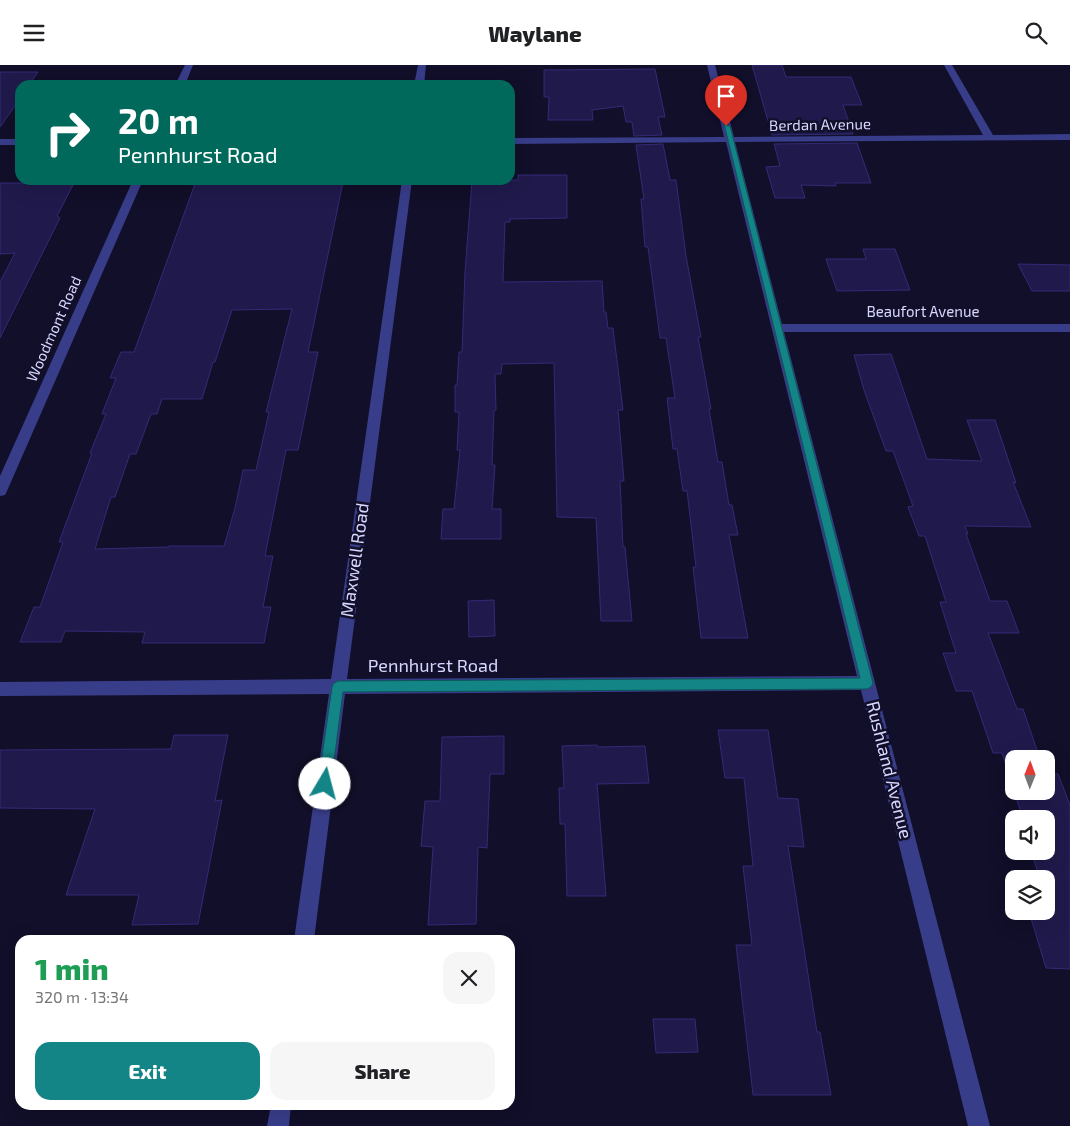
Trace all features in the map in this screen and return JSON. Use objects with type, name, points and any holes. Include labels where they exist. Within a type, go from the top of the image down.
[{"type":"street","points":[[182,80],[189,65]]},
{"type":"street","points":[[420,80],[422,65]]},
{"type":"street","name":"Rushland Avenue","points":[[711,65],[980,1126]]},
{"type":"street","points":[[948,65],[990,138]]},
{"type":"street","name":"Berdan Avenue","points":[[515,141],[730,141],[1070,137]]},
{"type":"street","points":[[0,142],[15,142]]},
{"type":"street","name":"Woodmont Road","points":[[0,491],[136,185]]},
{"type":"street","name":"Maxwell Road","points":[[305,935],[406,185]]},
{"type":"street","name":"Beaufort Avenue","points":[[777,328],[1070,328]]},
{"type":"street","name":"Pennhurst Road","points":[[0,689],[867,683]]},
{"type":"street","points":[[278,1126],[280,1110]]},
{"type":"building","points":[[752,65],[782,65],[786,77],[851,77],[862,105],[843,105],[853,134],[772,135]]},
{"type":"building","points":[[655,69],[665,117],[658,117],[662,135],[634,136],[632,122],[626,122],[623,106],[592,110],[593,120],[548,120],[549,97],[544,97],[544,70]]},
{"type":"building","points":[[0,72],[38,72],[32,80],[15,80],[15,106],[0,127]]},
{"type":"building","points":[[857,143],[871,183],[835,183],[836,186],[801,185],[805,198],[775,198],[766,167],[780,166],[774,144]]},
{"type":"building","points":[[663,144],[670,180],[676,180],[686,256],[701,337],[698,337],[718,462],[722,462],[729,505],[732,505],[738,535],[729,535],[748,638],[701,638],[693,567],[696,567],[687,491],[683,491],[677,449],[673,449],[667,398],[675,398],[666,338],[660,338],[648,247],[645,247],[641,199],[644,199],[636,145]]},
{"type":"building","points":[[518,175],[567,175],[567,218],[510,219],[510,222],[505,222],[503,282],[602,281],[604,312],[606,312],[608,328],[613,328],[623,410],[618,410],[624,481],[620,481],[623,547],[625,547],[632,621],[601,621],[596,518],[557,517],[554,363],[502,364],[501,374],[495,374],[496,410],[494,411],[492,465],[495,465],[492,509],[501,509],[501,539],[441,539],[443,509],[454,509],[460,450],[457,450],[459,412],[455,412],[455,385],[457,385],[459,352],[462,352],[465,272],[472,185],[515,185],[515,180],[518,180]]},
{"type":"building","points":[[0,183],[15,183],[15,185],[73,185],[57,216],[60,218],[0,338],[0,282],[15,253],[0,254]]},
{"type":"building","points":[[195,185],[342,185],[308,352],[318,352],[298,450],[286,450],[265,556],[273,556],[263,607],[271,607],[264,643],[142,643],[145,632],[65,631],[61,642],[20,642],[34,607],[40,607],[63,542],[59,542],[92,453],[90,453],[106,414],[102,414],[116,378],[110,378],[121,352],[134,352]],"holes":[[[292,309],[266,412],[269,412],[256,470],[243,470],[224,546],[95,549],[111,497],[115,497],[130,454],[136,454],[151,414],[157,414],[162,399],[202,399],[232,310]]]},
{"type":"building","points":[[863,249],[895,249],[910,290],[837,291],[826,259],[866,259]]},
{"type":"building","points":[[1018,264],[1070,265],[1070,291],[1032,291]]},
{"type":"building","points":[[891,354],[927,459],[982,461],[967,420],[995,420],[1016,483],[1013,482],[1031,527],[965,526],[968,534],[966,534],[990,601],[1007,601],[1019,633],[988,633],[1017,709],[1023,709],[1037,750],[1005,750],[1005,762],[1002,753],[993,753],[972,691],[956,691],[943,653],[956,653],[940,602],[946,602],[925,536],[919,536],[908,507],[913,506],[893,451],[886,451],[864,390],[854,355]]},
{"type":"building","points":[[494,600],[495,636],[469,637],[468,601]]},
{"type":"building","points":[[718,730],[768,730],[778,798],[798,799],[804,847],[788,846],[817,1032],[820,1032],[831,1095],[753,1095],[736,945],[752,945],[743,866],[753,866],[744,778],[725,778]]},
{"type":"building","points":[[174,735],[228,735],[215,801],[222,800],[198,924],[132,925],[139,895],[66,895],[95,809],[0,808],[0,750],[171,749]]},
{"type":"building","points":[[504,736],[504,774],[490,774],[487,848],[478,847],[476,924],[428,925],[433,847],[421,846],[425,801],[440,801],[442,737]]},
{"type":"building","points":[[597,745],[598,747],[645,746],[649,783],[597,784],[606,896],[567,896],[565,824],[560,824],[559,788],[564,788],[562,746]]},
{"type":"building","points":[[1055,774],[1058,774],[1070,805],[1070,969],[1046,968],[1032,920],[1055,920],[1055,870],[1037,870],[1034,860],[1055,860],[1055,810],[1020,810],[1017,800],[1055,800]]},
{"type":"building","points":[[653,1019],[695,1019],[698,1052],[656,1053]]},
{"type":"route","points":[[325,784],[338,687],[867,683],[726,126]]}]
